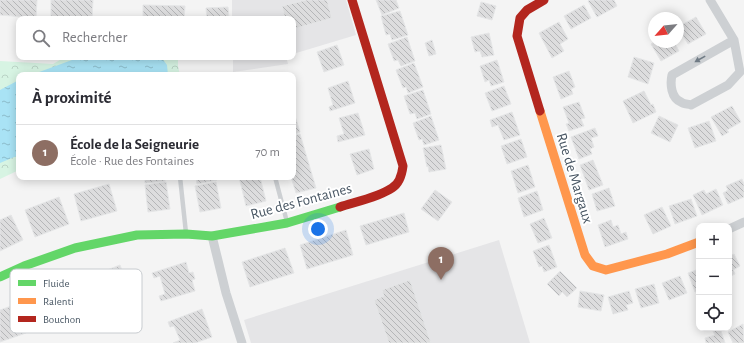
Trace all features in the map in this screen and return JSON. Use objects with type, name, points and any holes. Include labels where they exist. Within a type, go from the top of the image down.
[{"type":"street","name":"Rue des Fontaines","points":[[17,269],[74,248],[137,235],[186,234],[212,236],[287,223],[371,198],[393,188],[401,177],[403,166],[352,0]]},
{"type":"street","name":"Rue de Margaux","points":[[544,0],[528,10],[520,18],[518,36],[585,255],[593,266],[606,270],[667,254],[696,243]]},
{"type":"street","points":[[710,0],[734,40],[740,72],[728,85],[691,105],[679,102],[671,88],[670,83],[672,75],[734,40]]},
{"type":"street","points":[[732,228],[744,222]]},
{"type":"street","points":[[212,236],[226,293],[242,343]]},
{"type":"street","name":"Rue des Fontaines","points":[[0,277],[10,272]]},
{"type":"lane","points":[[180,180],[186,234]]},
{"type":"lane","points":[[276,180],[287,223]]},
{"type":"shaded area","points":[[232,0],[346,0],[356,35],[296,53],[296,16],[232,16]]},
{"type":"shaded area","points":[[233,60],[287,60],[288,64],[233,72]]},
{"type":"shaded area","points":[[499,240],[530,343],[251,343],[244,320]]},
{"type":"green space","points":[[60,60],[178,60],[179,72],[16,72],[16,171],[0,179],[0,61],[53,64]]},
{"type":"water","points":[[72,60],[163,60],[167,65],[168,72],[39,72]]},
{"type":"water","points":[[16,82],[16,156],[0,163],[0,90]]},
{"type":"building","points":[[0,0],[37,0],[36,16],[0,15]]},
{"type":"building","points":[[51,0],[93,0],[92,16],[51,16]]},
{"type":"building","points":[[306,0],[327,0],[332,18],[296,28],[296,16],[284,16],[282,6]]},
{"type":"building","points":[[376,0],[396,0],[399,8],[382,15]]},
{"type":"building","points":[[614,0],[617,6],[597,17],[588,1]]},
{"type":"building","points":[[481,2],[496,6],[492,20],[477,16]]},
{"type":"building","points":[[143,5],[185,6],[184,16],[143,16]]},
{"type":"building","points":[[584,5],[591,18],[571,29],[564,16]]},
{"type":"building","points":[[228,7],[229,16],[207,16],[206,8]]},
{"type":"building","points":[[400,11],[408,35],[392,40],[390,34],[386,35],[381,16]]},
{"type":"building","points":[[696,17],[706,34],[688,44],[684,37],[684,24]]},
{"type":"building","points":[[559,22],[568,39],[560,44],[564,51],[552,58],[539,33]]},
{"type":"building","points":[[489,33],[494,55],[482,57],[480,51],[475,52],[471,37]]},
{"type":"building","points":[[407,37],[415,61],[401,66],[398,60],[394,61],[388,44]]},
{"type":"building","points":[[432,40],[436,54],[429,56],[425,43]]},
{"type":"building","points":[[337,45],[344,65],[324,72],[317,52]]},
{"type":"building","points":[[653,48],[677,48],[679,51],[661,61]]},
{"type":"building","points":[[634,57],[654,63],[648,84],[628,77]]},
{"type":"building","points":[[497,60],[504,82],[491,86],[489,80],[485,82],[480,66]]},
{"type":"building","points":[[414,63],[423,87],[408,93],[406,87],[403,88],[396,70]]},
{"type":"building","points":[[569,71],[575,87],[571,89],[573,94],[561,99],[553,77]]},
{"type":"building","points":[[348,81],[355,103],[330,111],[329,107],[333,105],[328,88]]},
{"type":"building","points":[[504,86],[511,104],[492,111],[485,93]]},
{"type":"building","points":[[423,90],[431,114],[417,119],[415,113],[410,114],[404,96]]},
{"type":"building","points":[[644,91],[651,105],[653,104],[656,112],[633,123],[623,101]]},
{"type":"building","points":[[579,102],[585,118],[581,119],[584,126],[569,131],[566,124],[569,123],[563,107]]},
{"type":"building","points":[[732,106],[741,122],[727,130],[729,132],[722,136],[711,117]]},
{"type":"building","points":[[512,112],[520,135],[504,140],[498,125],[492,127],[490,120]]},
{"type":"building","points":[[358,113],[365,135],[338,142],[337,136],[344,134],[339,118]]},
{"type":"building","points":[[431,116],[439,140],[424,145],[422,139],[419,140],[413,123]]},
{"type":"building","points":[[659,116],[678,125],[670,142],[651,133]]},
{"type":"building","points":[[296,119],[300,132],[296,134]]},
{"type":"building","points":[[709,121],[716,141],[695,148],[688,128]]},
{"type":"building","points":[[595,128],[598,136],[591,138],[594,147],[590,149],[592,154],[579,159],[571,137]]},
{"type":"building","points":[[300,134],[316,188],[296,193],[292,180],[296,180],[296,135]]},
{"type":"building","points":[[521,139],[527,157],[507,164],[501,146]]},
{"type":"building","points":[[441,145],[446,169],[429,172],[423,148]]},
{"type":"building","points":[[369,149],[374,169],[357,175],[350,154]]},
{"type":"building","points":[[593,160],[603,185],[589,190],[580,165]]},
{"type":"building","points":[[528,165],[535,187],[518,193],[511,171]]},
{"type":"building","points":[[742,179],[744,184],[744,197],[728,204],[723,193],[728,190],[726,186]]},
{"type":"building","points":[[145,180],[165,181],[145,183]]},
{"type":"building","points":[[196,180],[217,180],[197,184]]},
{"type":"building","points":[[240,180],[261,180],[266,201],[246,206]]},
{"type":"building","points":[[166,182],[170,209],[148,212],[145,185]]},
{"type":"building","points":[[216,182],[221,208],[200,212],[195,186]]},
{"type":"building","points":[[109,184],[117,211],[81,221],[74,194]]},
{"type":"building","points":[[609,188],[615,206],[597,211],[592,194]]},
{"type":"building","points":[[716,189],[723,205],[702,215],[693,195],[704,190],[706,194]]},
{"type":"building","points":[[435,190],[452,202],[438,221],[421,209]]},
{"type":"building","points":[[537,191],[543,210],[524,217],[518,198]]},
{"type":"building","points":[[59,197],[69,224],[35,237],[25,210]]},
{"type":"building","points":[[691,199],[697,216],[675,224],[669,206]]},
{"type":"building","points":[[662,207],[671,226],[653,234],[644,215]]},
{"type":"building","points":[[404,213],[409,232],[366,245],[360,226]]},
{"type":"building","points":[[11,215],[23,240],[0,251],[0,220]]},
{"type":"building","points":[[544,218],[552,238],[538,243],[530,224]]},
{"type":"building","points":[[611,220],[613,227],[618,225],[621,234],[626,232],[628,239],[605,247],[598,225]]},
{"type":"building","points":[[346,230],[353,255],[307,269],[300,245]]},
{"type":"building","points":[[549,245],[557,267],[544,272],[542,266],[539,267],[533,251]]},
{"type":"building","points":[[285,248],[294,273],[250,287],[242,262]]},
{"type":"building","points":[[734,254],[740,266],[733,270],[735,274],[732,276],[732,259],[732,255]]},
{"type":"building","points":[[186,262],[189,273],[193,272],[195,279],[192,280],[195,291],[161,301],[159,296],[165,294],[160,276],[154,278],[152,273]]},
{"type":"building","points":[[120,265],[122,269],[110,269]]},
{"type":"building","points":[[696,270],[696,292],[695,292],[688,273]]},
{"type":"building","points":[[560,271],[577,288],[567,297],[562,292],[559,296],[547,284]]},
{"type":"building","points":[[680,276],[687,293],[669,300],[662,283]]},
{"type":"building","points":[[410,280],[431,343],[389,343],[374,300],[384,296],[382,290]]},
{"type":"building","points":[[654,284],[659,303],[641,308],[635,289]]},
{"type":"building","points":[[580,291],[604,295],[601,311],[578,307]]},
{"type":"building","points":[[629,291],[633,303],[626,305],[628,310],[613,314],[608,297]]},
{"type":"building","points":[[10,306],[10,333],[26,333],[0,342],[0,310]]},
{"type":"building","points":[[202,309],[212,337],[195,343],[173,343],[180,340],[174,326],[170,327],[168,322]]},
{"type":"building","points":[[743,324],[744,343],[733,343],[728,332]]},
{"type":"building","points":[[713,331],[721,331],[725,343],[706,343],[705,338],[715,335]]},
{"type":"traffic: fast","points":[[17,269],[75,248],[137,235],[186,234],[212,236],[287,223],[340,207]]},
{"type":"traffic: fast","points":[[0,277],[10,272]]},
{"type":"traffic: slow","points":[[540,111],[585,255],[593,266],[606,270],[667,254],[696,243]]},
{"type":"traffic: jam","points":[[340,207],[374,197],[392,188],[397,184],[403,166],[352,0]]},
{"type":"traffic: jam","points":[[540,111],[517,36],[520,18],[527,10],[544,0]]},
{"type":"place","name":"École de la Seigneurie","points":[[441,280]]}]
